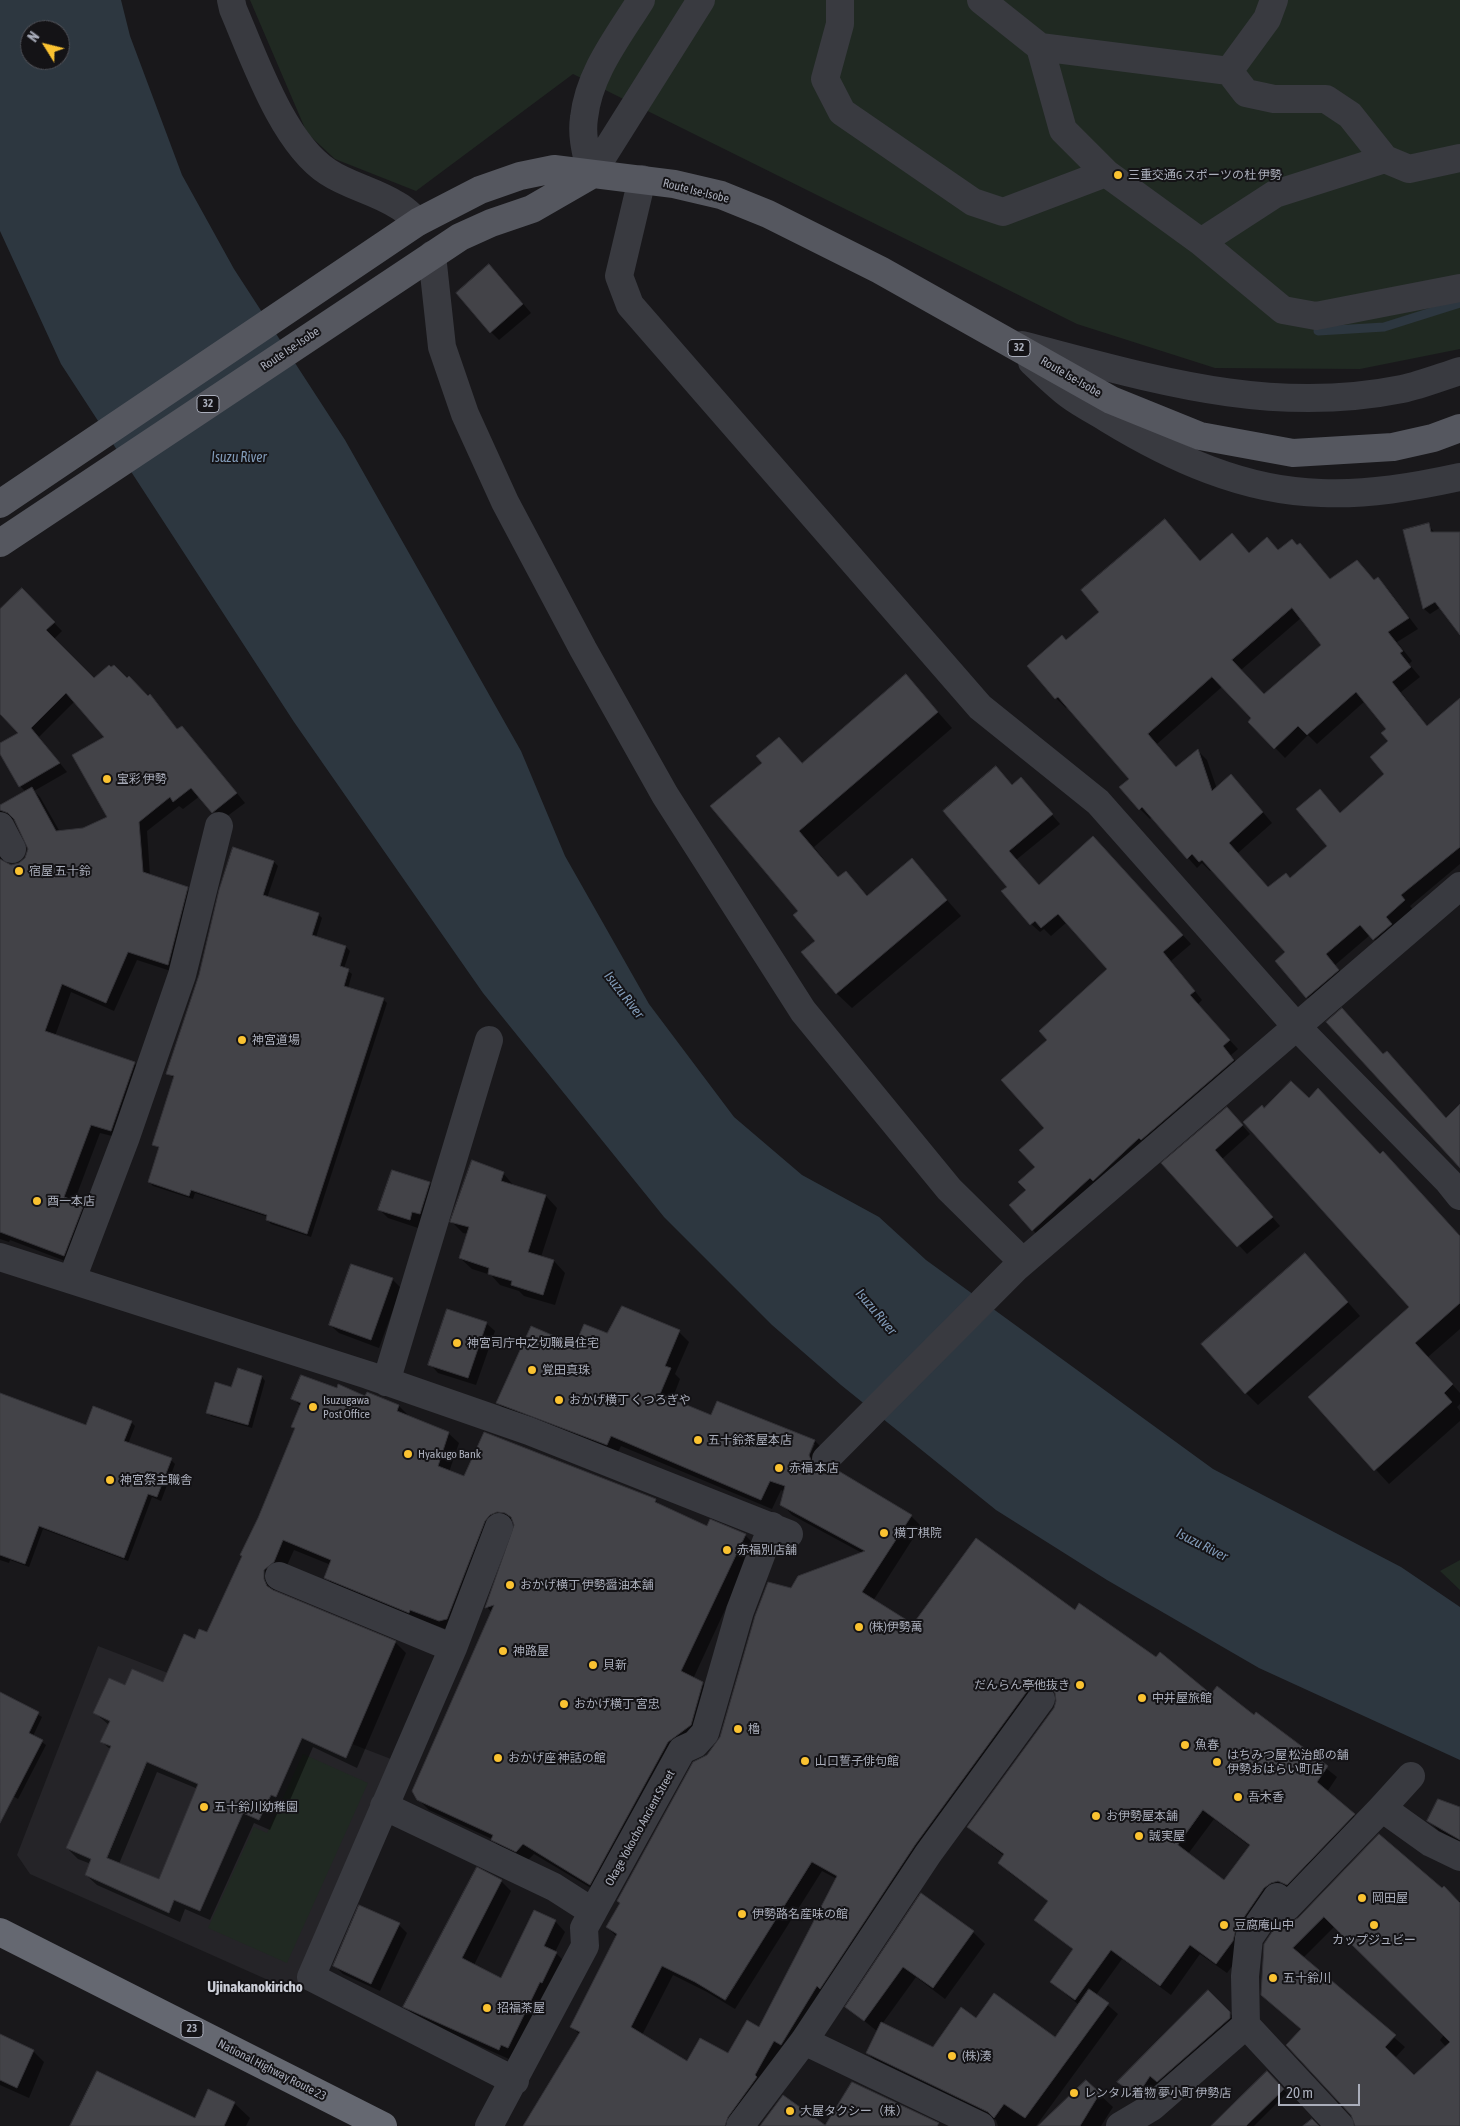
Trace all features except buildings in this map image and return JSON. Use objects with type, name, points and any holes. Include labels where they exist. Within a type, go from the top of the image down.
[{"type":"highway","name":"National Highway Route 23","points":[[0,1932],[383,2126]]},
{"type":"main road","name":"Route Ise-Isobe","points":[[0,504],[418,222],[480,190],[520,176],[554,169],[591,175],[642,179],[722,195],[768,214],[880,270],[1111,400],[1200,436],[1293,454],[1393,447],[1433,438],[1460,428]]},
{"type":"main road","name":"Route Ise-Isobe","points":[[4,541],[432,255],[468,233],[532,210],[591,175]]},
{"type":"street","points":[[591,175],[584,140],[584,118],[590,91],[602,63],[641,0]]},
{"type":"street","points":[[591,175],[700,0]]},
{"type":"street","points":[[840,0],[840,24],[825,79],[842,112],[973,202],[1003,212],[1106,173]]},
{"type":"street","points":[[981,0],[1040,47],[1229,71],[1246,93],[1274,99],[1326,99],[1350,114],[1385,158],[1409,169],[1460,158]]},
{"type":"street","points":[[1229,71],[1267,18],[1274,0]]},
{"type":"street","points":[[230,3],[259,69],[284,119],[296,142],[311,160],[330,173],[398,205],[418,222]]},
{"type":"street","points":[[1040,47],[1063,130],[1106,173],[1201,242],[1283,310],[1316,316],[1460,288]]},
{"type":"street","points":[[1201,242],[1275,194],[1385,158]]},
{"type":"street","points":[[642,179],[619,276],[630,304],[980,707],[1098,802],[1296,1027],[1448,1181],[1460,1196]]},
{"type":"street","points":[[432,255],[442,347],[465,414],[509,510],[664,795],[803,1011],[949,1189],[1020,1265]]},
{"type":"street","points":[[1008,342],[1219,392],[1281,399],[1334,398],[1403,389],[1460,371]]},
{"type":"street","points":[[1008,342],[1070,396],[1176,456],[1226,476],[1273,488],[1320,493],[1371,492],[1418,486],[1460,477]]},
{"type":"street","points":[[72,1279],[126,1137],[182,975],[219,826]]},
{"type":"street","points":[[826,1459],[1020,1265],[1460,886]]},
{"type":"street","points":[[0,1257],[386,1382],[489,1040]]},
{"type":"street","name":"Okage Yokocho Ancient Street","points":[[386,1382],[530,1431],[781,1530],[740,1611],[705,1733],[695,1744],[682,1750],[584,1928],[585,1946],[515,2081],[489,2126]]},
{"type":"street","points":[[499,1527],[453,1648],[311,1976],[515,2081]]},
{"type":"street","points":[[279,1576],[453,1648]]},
{"type":"street","points":[[740,2126],[804,2041],[928,1854],[1041,1699]]},
{"type":"street","points":[[1340,2126],[1246,2025],[1245,1976],[1249,1938],[1282,1902],[1382,1808],[1410,1776]]},
{"type":"street","points":[[384,1806],[554,1887],[593,1912]]},
{"type":"street","points":[[1382,1808],[1431,1843],[1460,1857]]},
{"type":"street","points":[[1120,2126],[1152,2107],[1246,2025]]},
{"type":"street","points":[[804,2041],[981,2126]]},
{"type":"shaded area","name":"三重交通G スポーツの杜 伊勢","points":[[250,0],[1460,0],[1460,349],[1360,369],[1215,368],[1077,324],[573,74],[416,191],[335,159],[307,133]]},
{"type":"shaded area","points":[[1460,1560],[1460,1590],[1440,1571]]},
{"type":"shaded area","name":"五十鈴川幼稚園","points":[[98,1646],[391,1759],[295,1992],[30,1874],[17,1855]]},
{"type":"shaded area","points":[[303,1754],[368,1783],[287,1963],[208,1928],[254,1827],[267,1833]]},
{"type":"water","name":"Isuzu River","points":[[0,0],[121,0],[130,36],[182,175],[234,269],[345,440],[521,751],[565,856],[649,1004],[734,1117],[802,1175],[879,1217],[926,1260],[1213,1469],[1401,1567],[1460,1607],[1460,1760],[1259,1668],[1107,1580],[996,1510],[841,1385],[772,1325],[664,1217],[483,993],[294,722],[61,364],[0,231]]},
{"type":"waterway","points":[[1318,331],[1384,327],[1460,303]]},
{"type":"place","name":"三重交通G スポーツの杜 伊勢","points":[[1118,175]]},
{"type":"place","name":"宝彩 伊勢","points":[[107,779]]},
{"type":"place","name":"宿屋 五十鈴","points":[[19,871]]},
{"type":"place","name":"神宮道場","points":[[242,1040]]},
{"type":"place","name":"酉一本店","points":[[37,1201]]},
{"type":"place","name":"神宮司庁中之切職員住宅","points":[[457,1343]]},
{"type":"place","name":"覚田真珠","points":[[532,1370]]},
{"type":"place","name":"おかげ横丁 くつろぎや","points":[[559,1400]]},
{"type":"place","name":"Isuzugawa Post Office","points":[[313,1407]]},
{"type":"place","name":"五十鈴茶屋本店","points":[[698,1440]]},
{"type":"place","name":"Hyakugo Bank","points":[[408,1454]]},
{"type":"place","name":"赤福 本店","points":[[779,1468]]},
{"type":"place","name":"神宮祭主職舎","points":[[110,1480]]},
{"type":"place","name":"横丁棋院","points":[[884,1533]]},
{"type":"place","name":"赤福別店舗","points":[[727,1550]]},
{"type":"place","name":"おかげ横丁 伊勢醤油本舗","points":[[510,1585]]},
{"type":"place","name":"(株)伊勢萬","points":[[859,1627]]},
{"type":"place","name":"神路屋","points":[[503,1651]]},
{"type":"place","name":"貝新","points":[[593,1665]]},
{"type":"place","name":"だんらん亭他抜き","points":[[1080,1685]]},
{"type":"place","name":"中井屋旅館","points":[[1142,1698]]},
{"type":"place","name":"おかげ横丁 宮忠","points":[[564,1704]]},
{"type":"place","name":"櫓","points":[[738,1729]]},
{"type":"place","name":"魚春","points":[[1185,1745]]},
{"type":"place","name":"おかげ座 神話の館","points":[[498,1758]]},
{"type":"place","name":"山口誓子俳句館","points":[[805,1761]]},
{"type":"place","name":"はちみつ屋 松治郎の舗 伊勢おはらい町店","points":[[1217,1762]]},
{"type":"place","name":"吾木香","points":[[1238,1797]]},
{"type":"place","name":"五十鈴川幼稚園","points":[[204,1807]]},
{"type":"place","name":"お伊勢屋本舗","points":[[1096,1816]]},
{"type":"place","name":"誠実屋","points":[[1139,1836]]},
{"type":"place","name":"岡田屋","points":[[1362,1898]]},
{"type":"place","name":"伊勢路名産味の館","points":[[742,1914]]},
{"type":"place","name":"豆腐庵山中","points":[[1224,1925]]},
{"type":"place","name":"カップジュビー","points":[[1374,1925]]},
{"type":"place","name":"五十鈴川","points":[[1273,1978]]},
{"type":"place","name":"招福茶屋","points":[[487,2008]]},
{"type":"place","name":"(株)湊","points":[[952,2056]]},
{"type":"place","name":"レンタル着物 夢小町 伊勢店","points":[[1074,2093]]},
{"type":"place","name":"大屋タクシー（株）","points":[[790,2111]]},
{"type":"district","name":"Ujinakanokiricho","points":[[255,1987]]}]
